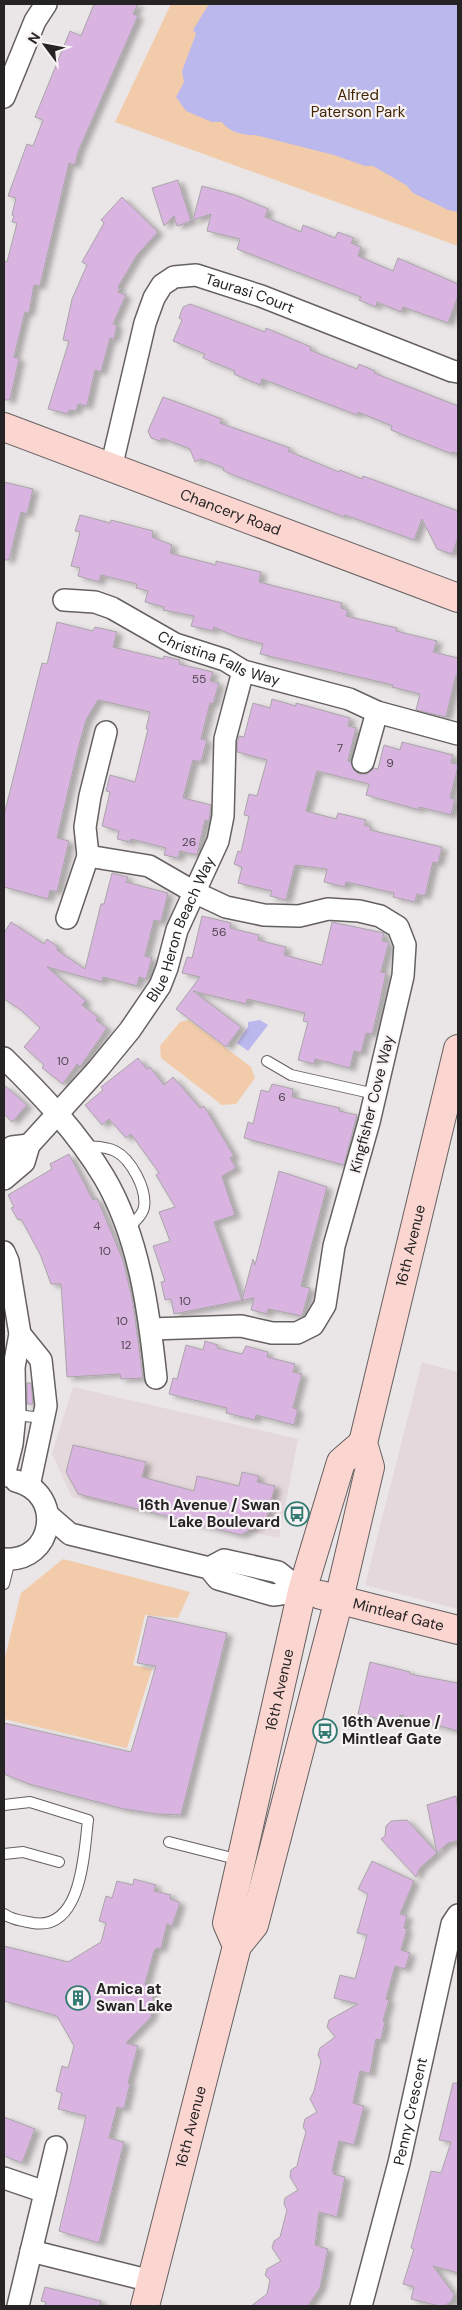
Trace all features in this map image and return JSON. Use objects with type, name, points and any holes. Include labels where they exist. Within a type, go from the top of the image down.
[{"type":"main road","name":"Chancery Road","points":[[4,427],[458,598]]},
{"type":"main road","name":"16th Avenue","points":[[148,2294],[237,1946],[254,1925],[339,1599],[370,1467],[363,1443],[458,1049]]},
{"type":"main road","name":"16th Avenue","points":[[237,1946],[226,1923],[302,1591],[341,1462],[363,1443]]},
{"type":"main road","name":"Mintleaf Gate","points":[[302,1591],[458,1630]]},
{"type":"street","points":[[4,97],[36,21],[46,4]]},
{"type":"street","name":"Taurasi Court","points":[[111,468],[145,323],[158,291],[162,285],[174,277],[196,275],[261,296],[458,372]]},
{"type":"street","name":"Christina Falls Way","points":[[64,600],[95,602],[112,608],[175,644],[225,660],[243,671],[349,699],[377,712],[458,734]]},
{"type":"street","name":"Blue Heron Beach Way","points":[[4,1179],[24,1162],[29,1145],[59,1114],[130,1030],[160,986],[177,930],[218,841],[224,816],[225,740],[243,671]]},
{"type":"street","points":[[363,762],[377,712]]},
{"type":"street","points":[[67,918],[88,856],[85,827],[90,796],[106,732]]},
{"type":"street","name":"Kingfisher Cove Way","points":[[88,856],[149,866],[194,892],[226,907],[264,915],[299,916],[328,909],[359,910],[380,916],[398,927],[405,944],[403,976],[376,1094],[334,1246],[326,1305],[313,1325],[297,1333],[272,1333],[241,1326],[151,1329]]},
{"type":"street","points":[[4,1058],[59,1114],[84,1146],[112,1192],[128,1230],[151,1329],[156,1378]]},
{"type":"street","name":"Blue Heron Beach Way","points":[[4,1154],[12,1147],[29,1145]]},
{"type":"street","points":[[4,1252],[8,1261],[20,1334],[14,1367],[15,1415],[12,1444],[4,1476]]},
{"type":"street","points":[[20,1334],[41,1360],[46,1406],[30,1486]]},
{"type":"street","points":[[4,1481],[30,1486],[42,1498],[48,1515],[46,1532],[36,1549]]},
{"type":"street","points":[[48,1515],[70,1534],[209,1568],[224,1560],[278,1572],[302,1591]]},
{"type":"street","points":[[7,1559],[24,1557],[49,1540],[70,1534]]},
{"type":"street","name":"Penny Crescent","points":[[361,2306],[399,2163],[452,1924],[458,1915]]},
{"type":"street","points":[[18,2306],[56,2147]]},
{"type":"street","points":[[4,2178],[45,2192]]},
{"type":"street","points":[[32,2251],[148,2294]]},
{"type":"lane","points":[[267,1061],[291,1075],[376,1094]]},
{"type":"lane","points":[[84,1146],[105,1147],[116,1151],[128,1161],[145,1197],[144,1210],[128,1230]]},
{"type":"lane","points":[[15,1415],[44,1418]]},
{"type":"lane","points":[[4,1584],[7,1559]]},
{"type":"lane","points":[[4,1805],[30,1802],[88,1820],[85,1852],[76,1894],[60,1918],[42,1924],[10,1918],[4,1914]]},
{"type":"lane","points":[[169,1842],[241,1860]]},
{"type":"lane","points":[[4,1854],[23,1852],[59,1862]]},
{"type":"shaded area","points":[[422,1362],[458,1372],[458,1609],[365,1585]]},
{"type":"shaded area","points":[[73,1387],[298,1439],[279,1538],[72,1497],[52,1454]]},
{"type":"green space","name":"Alfred Paterson Park","points":[[171,4],[458,4],[458,246],[115,122]]},
{"type":"green space","points":[[189,1020],[251,1067],[255,1078],[236,1104],[222,1105],[161,1058],[160,1046],[180,1022]]},
{"type":"green space","points":[[63,1559],[190,1592],[178,1618],[145,1615],[133,1665],[152,1669],[127,1748],[4,1719],[4,1661],[21,1593]]},
{"type":"water","name":"Alfred Paterson Park","points":[[209,4],[458,4],[458,212],[448,210],[413,193],[406,185],[373,166],[365,166],[334,155],[255,135],[237,133],[222,122],[212,122],[186,111],[176,97],[184,82],[182,71],[196,34],[193,30]]},
{"type":"water","points":[[260,1020],[268,1025],[248,1051],[237,1043],[248,1027],[248,1022]]},
{"type":"building","points":[[94,4],[138,4],[133,14],[138,16],[78,152],[75,165],[69,163],[40,286],[34,285],[29,313],[25,312],[14,357],[19,359],[10,400],[4,400],[4,261],[7,262],[17,223],[12,222],[16,198],[8,196],[27,144],[33,146],[43,120],[35,117],[70,31],[81,36]]},
{"type":"building","points":[[178,180],[191,221],[177,226],[174,216],[164,226],[152,188]]},
{"type":"building","points":[[202,186],[235,195],[268,209],[265,217],[301,232],[303,225],[335,238],[338,232],[354,238],[351,243],[361,247],[358,256],[393,271],[398,258],[458,284],[458,296],[448,323],[403,307],[401,312],[377,302],[376,307],[359,300],[361,297],[237,249],[240,239],[207,231],[211,214],[193,220]]},
{"type":"building","points":[[122,197],[158,232],[137,255],[118,287],[120,288],[118,292],[126,295],[113,324],[117,325],[114,339],[110,338],[101,372],[95,370],[87,406],[78,404],[76,411],[69,410],[68,414],[48,409],[69,341],[63,340],[72,299],[87,265],[82,262],[104,223],[101,220]]},
{"type":"building","points":[[190,304],[265,332],[266,328],[311,347],[310,350],[357,369],[359,364],[375,371],[374,373],[458,406],[458,454],[452,452],[452,454],[391,430],[392,426],[358,412],[357,415],[262,379],[260,385],[234,374],[235,371],[203,358],[205,354],[173,341],[182,320],[179,318],[183,307]]},
{"type":"building","points":[[163,397],[222,419],[220,423],[290,448],[288,451],[339,472],[340,470],[362,479],[363,476],[458,511],[458,538],[452,554],[437,549],[422,519],[414,540],[345,515],[344,517],[228,473],[223,470],[224,468],[201,459],[195,462],[190,449],[162,438],[160,441],[151,438],[148,431]]},
{"type":"building","points":[[4,482],[33,489],[27,514],[21,512],[9,560],[4,560]]},
{"type":"building","points":[[80,515],[110,523],[111,520],[153,531],[152,537],[172,545],[170,553],[216,565],[216,561],[261,572],[259,582],[342,603],[341,608],[348,610],[346,616],[397,628],[396,631],[437,641],[433,652],[458,658],[458,675],[456,675],[446,717],[416,710],[420,694],[392,687],[393,685],[260,654],[263,644],[234,636],[214,627],[213,631],[191,626],[194,616],[163,610],[164,607],[145,602],[148,591],[136,588],[137,584],[101,575],[99,582],[78,576],[80,568],[71,566],[80,532],[75,531]]},
{"type":"building","points":[[57,622],[93,631],[95,627],[117,632],[113,647],[163,659],[164,656],[180,660],[179,664],[213,672],[210,681],[219,683],[213,704],[210,703],[201,739],[207,740],[201,762],[193,760],[183,798],[211,805],[209,821],[205,820],[197,855],[180,851],[178,858],[164,855],[166,848],[131,839],[130,842],[117,839],[119,831],[102,826],[110,792],[106,791],[110,775],[135,782],[148,729],[146,729],[150,712],[98,700],[86,720],[78,749],[57,838],[69,841],[57,892],[50,890],[48,899],[4,887],[4,815],[42,663],[47,664]]},
{"type":"building","points":[[272,699],[296,706],[296,703],[350,718],[348,726],[356,728],[348,761],[351,762],[354,770],[359,774],[367,774],[374,768],[378,769],[384,745],[400,750],[402,742],[453,755],[451,763],[458,764],[458,767],[450,798],[455,799],[451,815],[419,807],[419,810],[366,795],[369,784],[317,771],[306,811],[336,819],[338,813],[366,820],[364,825],[371,827],[370,830],[442,847],[438,863],[433,862],[425,896],[417,894],[415,902],[393,897],[394,893],[346,882],[345,887],[324,882],[327,869],[295,865],[286,900],[270,896],[272,891],[238,883],[242,867],[234,864],[238,851],[241,852],[249,816],[244,815],[249,794],[257,796],[267,760],[237,752],[237,745],[239,736],[244,737],[253,703],[270,708]]},
{"type":"building","points":[[112,873],[128,877],[126,882],[168,893],[161,922],[154,920],[145,956],[152,958],[146,979],[139,977],[137,986],[103,977],[102,982],[47,967],[86,1001],[82,1005],[98,1017],[96,1020],[107,1028],[80,1067],[77,1064],[63,1084],[42,1068],[44,1065],[24,1047],[40,1028],[21,1010],[4,999],[4,933],[11,922],[44,944],[47,939],[58,947],[57,950],[85,969],[101,904],[104,904]]},
{"type":"building","points":[[202,916],[231,923],[230,928],[259,935],[258,940],[286,947],[284,955],[322,965],[332,922],[384,933],[382,941],[389,942],[381,972],[386,973],[372,1034],[366,1033],[361,1053],[354,1051],[350,1068],[315,1059],[314,1064],[298,1060],[308,1022],[303,1021],[305,1013],[247,999],[246,1004],[193,991],[241,1027],[226,1047],[176,1009],[200,977],[182,973],[187,957],[192,958]]},
{"type":"building","points":[[138,1058],[147,1069],[150,1067],[164,1085],[173,1077],[200,1108],[204,1106],[234,1156],[230,1158],[236,1168],[222,1176],[235,1215],[214,1222],[242,1300],[253,1259],[255,1265],[279,1171],[327,1187],[301,1286],[310,1288],[302,1316],[268,1309],[267,1314],[251,1310],[254,1298],[174,1314],[171,1299],[165,1300],[161,1282],[165,1281],[153,1246],[170,1241],[159,1212],[175,1207],[156,1175],[159,1173],[131,1134],[126,1138],[109,1119],[102,1125],[85,1105],[103,1090],[101,1087]]},
{"type":"building","points":[[272,1084],[293,1089],[292,1097],[340,1108],[339,1111],[357,1115],[344,1165],[244,1138],[248,1122],[253,1124],[261,1090],[269,1092]]},
{"type":"building","points":[[4,1085],[27,1105],[12,1122],[4,1114]]},
{"type":"building","points":[[69,1154],[93,1200],[97,1198],[123,1260],[133,1303],[143,1378],[121,1379],[120,1374],[67,1377],[61,1284],[51,1284],[40,1254],[21,1219],[18,1220],[11,1208],[14,1207],[8,1195],[52,1169],[50,1164]]},
{"type":"building","points":[[205,1341],[218,1345],[217,1348],[242,1354],[246,1346],[268,1352],[267,1357],[295,1364],[293,1372],[302,1374],[293,1408],[298,1409],[294,1425],[256,1415],[255,1420],[226,1413],[227,1408],[169,1394],[173,1378],[177,1379],[186,1345],[203,1350]]},
{"type":"building","points":[[27,1383],[31,1383],[33,1404],[27,1404]]},
{"type":"building","points":[[73,1445],[146,1462],[142,1477],[194,1491],[197,1476],[239,1486],[242,1472],[259,1476],[257,1482],[275,1486],[266,1520],[241,1535],[78,1494],[66,1472]]},
{"type":"building","points":[[148,1616],[227,1633],[181,1815],[157,1814],[124,1809],[29,1784],[4,1774],[4,1723],[131,1752],[156,1666],[137,1663]]},
{"type":"building","points":[[370,1662],[410,1672],[410,1674],[458,1683],[458,1731],[400,1715],[398,1723],[358,1714]]},
{"type":"building","points":[[456,1796],[458,1841],[448,1843],[437,1853],[427,1805]]},
{"type":"building","points":[[407,1820],[437,1853],[420,1868],[416,1877],[381,1839],[385,1836],[386,1826],[391,1821]]},
{"type":"building","points":[[372,1861],[414,1881],[400,1914],[407,1916],[404,1928],[407,1929],[401,1950],[410,1953],[405,1969],[395,1966],[386,1999],[389,2000],[383,2021],[385,2022],[381,2040],[376,2039],[370,2074],[360,2071],[353,2103],[364,2106],[354,2145],[339,2141],[332,2171],[334,2171],[333,2174],[345,2177],[337,2217],[319,2212],[315,2245],[328,2249],[320,2288],[308,2306],[251,2306],[267,2294],[270,2280],[265,2275],[267,2269],[281,2261],[272,2248],[274,2241],[280,2237],[287,2210],[284,2204],[285,2198],[298,2190],[290,2177],[291,2170],[297,2166],[306,2132],[303,2127],[305,2119],[317,2112],[310,2099],[314,2091],[321,2061],[318,2055],[320,2048],[335,2037],[327,2027],[329,2020],[358,2004],[334,1998],[340,1975],[355,1979],[367,1935],[357,1933],[368,1894],[358,1889]]},
{"type":"building","name":"Amica at Swan Lake","points":[[134,1879],[156,1885],[154,1891],[171,1895],[170,1899],[179,1902],[179,1906],[172,1926],[167,1924],[161,1949],[157,1948],[154,1951],[145,1984],[154,1987],[151,1992],[154,2002],[151,2017],[126,2043],[138,2046],[128,2083],[130,2084],[124,2109],[117,2107],[109,2138],[124,2142],[99,2243],[59,2231],[86,2116],[58,2109],[62,2093],[56,2091],[62,2066],[68,2068],[74,2046],[57,2016],[4,2001],[4,1946],[68,1962],[101,1942],[106,1923],[99,1921],[106,1896],[112,1898],[117,1881],[133,1885]]},
{"type":"building","points":[[453,2083],[458,2083],[458,2273],[433,2266],[454,2294],[452,2301],[444,2306],[439,2306],[411,2299],[414,2287],[403,2284],[414,2249],[411,2248],[431,2171],[441,2173],[451,2142],[439,2140]]},
{"type":"building","points":[[4,2117],[35,2129],[22,2163],[4,2156]]},
{"type":"building","points":[[45,2287],[101,2301],[100,2306],[45,2306],[46,2302],[41,2301]]},
{"type":"place","name":"16th Avenue / Swan Lake Boulevard","points":[[297,1514]]},
{"type":"place","name":"16th Avenue / Mintleaf Gate","points":[[325,1731]]},
{"type":"place","name":"Amica at Swan Lake","points":[[78,1998]]}]
